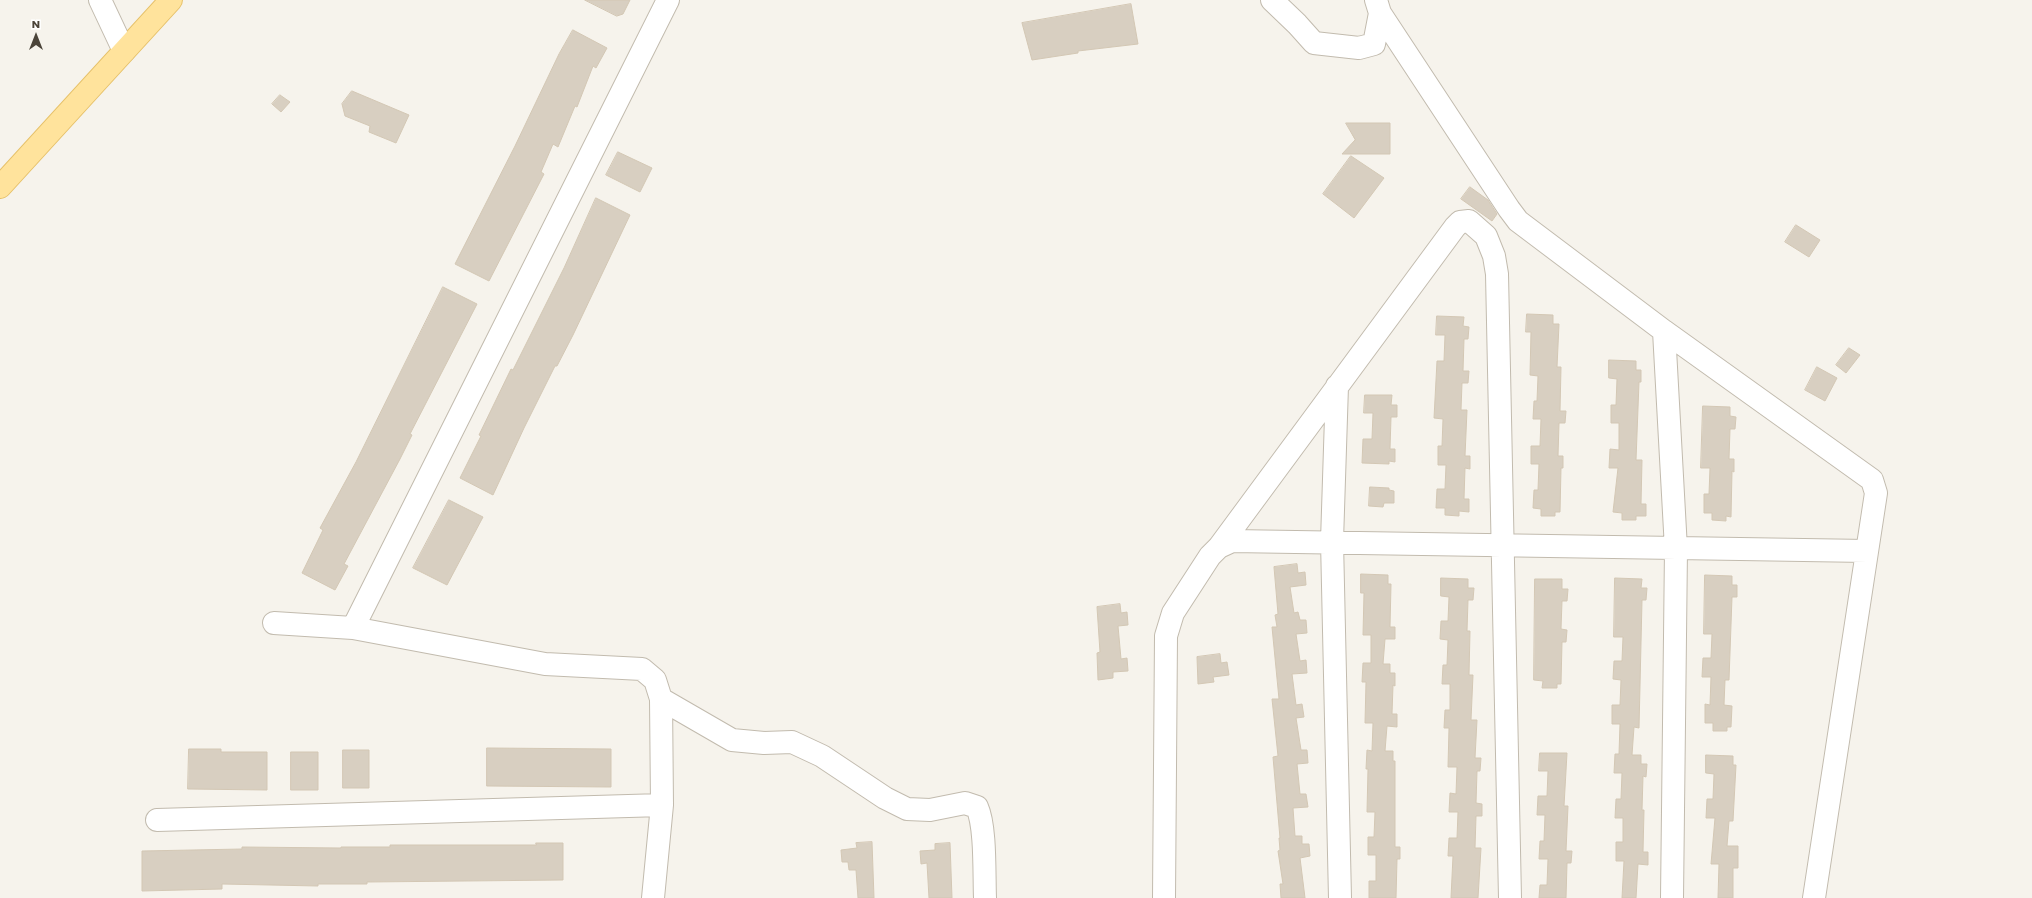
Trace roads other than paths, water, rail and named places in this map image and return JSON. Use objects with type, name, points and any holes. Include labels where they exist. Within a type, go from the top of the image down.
[{"type":"main road","points":[[0,187],[171,0]]},
{"type":"street","points":[[100,0],[124,51]]},
{"type":"street","points":[[353,628],[668,0]]},
{"type":"street","points":[[1272,0],[1314,42],[1359,48],[1374,44],[1378,6]]},
{"type":"street","points":[[1378,6],[1518,221],[1664,331],[1872,480],[1876,493],[1814,898]]},
{"type":"street","points":[[1164,898],[1166,636],[1173,613],[1210,556],[1219,547],[1336,386],[1455,227],[1460,222],[1469,221],[1486,236],[1494,256],[1497,274],[1504,544],[1510,898]]},
{"type":"street","points":[[1664,331],[1676,549],[1672,898]]},
{"type":"street","points":[[1336,386],[1332,541],[1340,898]]},
{"type":"street","points":[[1219,547],[1232,541],[1332,541],[1676,549],[1867,551]]},
{"type":"street","points":[[274,623],[353,628],[545,664],[642,669],[655,680],[661,699],[662,805],[653,898]]},
{"type":"street","points":[[661,699],[732,740],[764,743],[792,742],[822,756],[885,798],[907,809],[930,810],[965,803],[977,807],[980,813],[982,828],[985,898]]},
{"type":"street","points":[[157,820],[662,805]]}]
